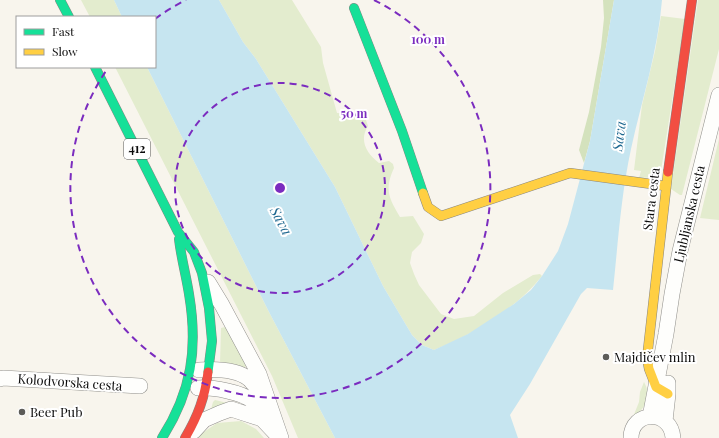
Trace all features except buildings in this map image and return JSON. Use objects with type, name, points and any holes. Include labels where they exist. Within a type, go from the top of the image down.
[{"type":"street","points":[[60,0],[68,16]]},
{"type":"street","name":"Stara cesta","points":[[662,391],[649,369],[647,358],[666,186],[692,0]]},
{"type":"street","points":[[354,8],[402,131],[428,208],[441,216],[570,173],[666,186]]},
{"type":"street","name":"412","points":[[96,68],[178,232],[194,252],[202,273],[209,308],[212,342],[206,387],[196,419],[187,438]]},
{"type":"street","name":"Ljubljanska cesta","points":[[665,421],[662,391],[666,334],[672,294],[680,251],[719,95]]},
{"type":"street","name":"412","points":[[162,438],[171,426],[187,388],[191,371],[194,340],[189,294],[182,262],[178,232]]},
{"type":"street","points":[[202,273],[222,305],[259,374],[281,438]]},
{"type":"street","points":[[191,371],[209,369],[235,373],[248,379],[268,401]]},
{"type":"street","name":"Kolodvorska cesta","points":[[0,379],[53,380],[140,386]]},
{"type":"street","points":[[187,388],[206,387],[238,394],[253,402],[262,419],[281,438]]},
{"type":"street","name":"Ljubljanska cesta","points":[[650,416],[662,391]]},
{"type":"street","points":[[187,438],[204,420],[220,412],[231,409],[262,419]]},
{"type":"street","points":[[631,438],[633,428],[637,422],[650,416],[660,418],[665,421],[673,432],[673,438]]},
{"type":"green space","points":[[81,0],[114,0],[122,16],[89,16]]},
{"type":"green space","points":[[219,0],[292,0],[321,47],[323,63],[337,113],[365,117],[368,126],[364,136],[367,151],[379,163],[389,161],[393,164],[394,168],[389,182],[389,194],[393,204],[400,217],[413,216],[424,234],[421,243],[412,252],[410,263],[419,285],[441,314],[454,319],[474,316],[503,293],[533,275],[540,274],[542,276],[520,299],[478,329],[434,350],[422,345],[412,335],[383,286],[335,187],[256,59],[243,42]]},
{"type":"green space","points":[[603,0],[614,0],[590,141],[584,163],[579,150],[589,112],[601,47],[604,18]]},
{"type":"green space","points":[[698,0],[719,0],[719,49],[682,195],[680,195],[671,189]]},
{"type":"green space","points":[[661,16],[685,19],[660,177],[639,178],[641,171],[634,170],[642,105],[655,51]]},
{"type":"green space","points":[[116,68],[147,68],[269,312],[335,438],[298,438],[272,376]]},
{"type":"green space","points":[[719,139],[719,220],[700,218]]},
{"type":"green space","points":[[221,328],[228,328],[245,362],[246,366],[244,368],[220,363]]},
{"type":"green space","points":[[644,382],[647,392],[646,401],[641,410],[633,417],[639,402],[640,392]]},
{"type":"green space","points":[[215,400],[240,406],[217,410],[211,409]]},
{"type":"green space","points":[[241,421],[256,429],[264,438],[199,438],[201,434],[217,423]]},
{"type":"water","name":"Sava","points":[[114,0],[219,0],[243,42],[256,59],[335,187],[383,286],[412,335],[422,345],[434,350],[468,334],[514,304],[531,290],[542,276],[558,251],[568,224],[590,141],[614,0],[662,0],[657,38],[628,166],[620,219],[613,290],[587,288],[581,294],[530,384],[510,415],[518,438],[335,438],[269,312],[147,68],[156,68],[156,16],[122,16]]},
{"type":"traffic: fast","points":[[60,0],[68,16]]},
{"type":"traffic: fast","points":[[354,8],[402,131],[423,193]]},
{"type":"traffic: fast","points":[[96,68],[178,232],[194,252],[202,273],[209,308],[212,341],[208,372]]},
{"type":"traffic: fast","points":[[162,438],[172,421],[186,386],[192,351],[192,314],[179,239]]},
{"type":"traffic: slow","points":[[668,172],[647,358],[649,369],[656,387],[668,394]]},
{"type":"traffic: slow","points":[[423,193],[428,207],[441,216],[570,173],[666,186]]},
{"type":"traffic: jam","points":[[668,172],[692,0]]},
{"type":"traffic: jam","points":[[185,438],[194,422],[200,406],[205,390],[208,372]]},
{"type":"place","name":"Majdičev mlin","points":[[606,357]]},
{"type":"place","name":"Beer Pub","points":[[22,412]]}]
